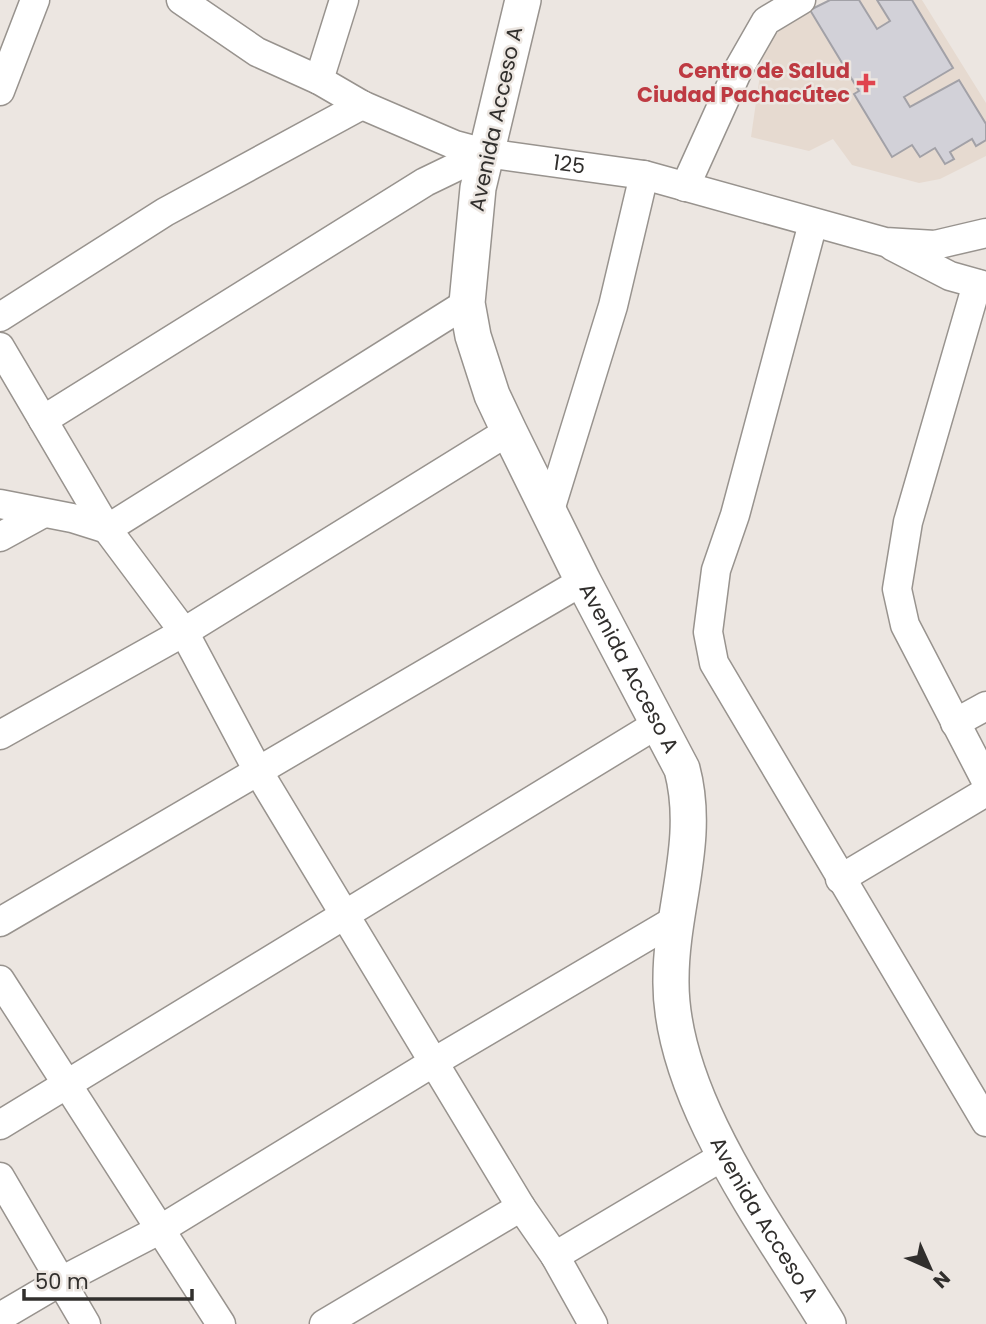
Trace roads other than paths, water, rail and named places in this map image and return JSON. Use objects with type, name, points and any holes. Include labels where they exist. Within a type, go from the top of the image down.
[{"type":"main road","name":"Avenida Acceso A","points":[[523,0],[485,153],[473,224],[467,303],[481,365],[509,431],[583,581],[682,769],[689,794],[688,853],[675,920],[671,979],[673,1020],[698,1099],[725,1155],[828,1324]]},
{"type":"street","points":[[0,91],[35,0]]},
{"type":"street","name":"125","points":[[181,0],[257,52],[319,80],[362,105],[455,145],[485,153],[644,175],[885,242],[935,246],[986,233]]},
{"type":"street","points":[[319,80],[344,0]]},
{"type":"street","points":[[685,187],[738,70],[766,21],[802,0]]},
{"type":"street","points":[[0,317],[166,212],[362,105]]},
{"type":"street","points":[[43,420],[425,182],[485,153]]},
{"type":"street","points":[[550,510],[613,306],[644,175]]},
{"type":"street","points":[[813,223],[735,515],[716,570],[708,632],[715,663],[840,879],[986,1122]]},
{"type":"street","points":[[885,242],[950,276],[981,285],[908,523],[897,589],[905,625],[986,781]]},
{"type":"street","points":[[0,504],[72,518],[107,529],[467,303]]},
{"type":"street","points":[[0,347],[107,529],[184,632],[258,771],[521,1207],[555,1256],[593,1324]]},
{"type":"street","points":[[0,736],[184,632],[509,431]]},
{"type":"street","points":[[0,537],[42,514]]},
{"type":"street","points":[[0,922],[583,581]]},
{"type":"street","points":[[955,723],[986,706]]},
{"type":"street","points":[[0,1125],[659,723]]},
{"type":"street","points":[[840,879],[986,792]]},
{"type":"street","points":[[0,1317],[63,1280],[161,1229],[434,1062],[675,920]]},
{"type":"street","points":[[0,980],[65,1086],[161,1229],[220,1324]]},
{"type":"street","points":[[555,1256],[725,1155]]},
{"type":"street","points":[[0,1177],[63,1280],[86,1324]]},
{"type":"street","points":[[324,1324],[521,1207]]},
{"type":"place","name":"Centro de Salud Ciudad Pachacútec","points":[[866,83]]}]
